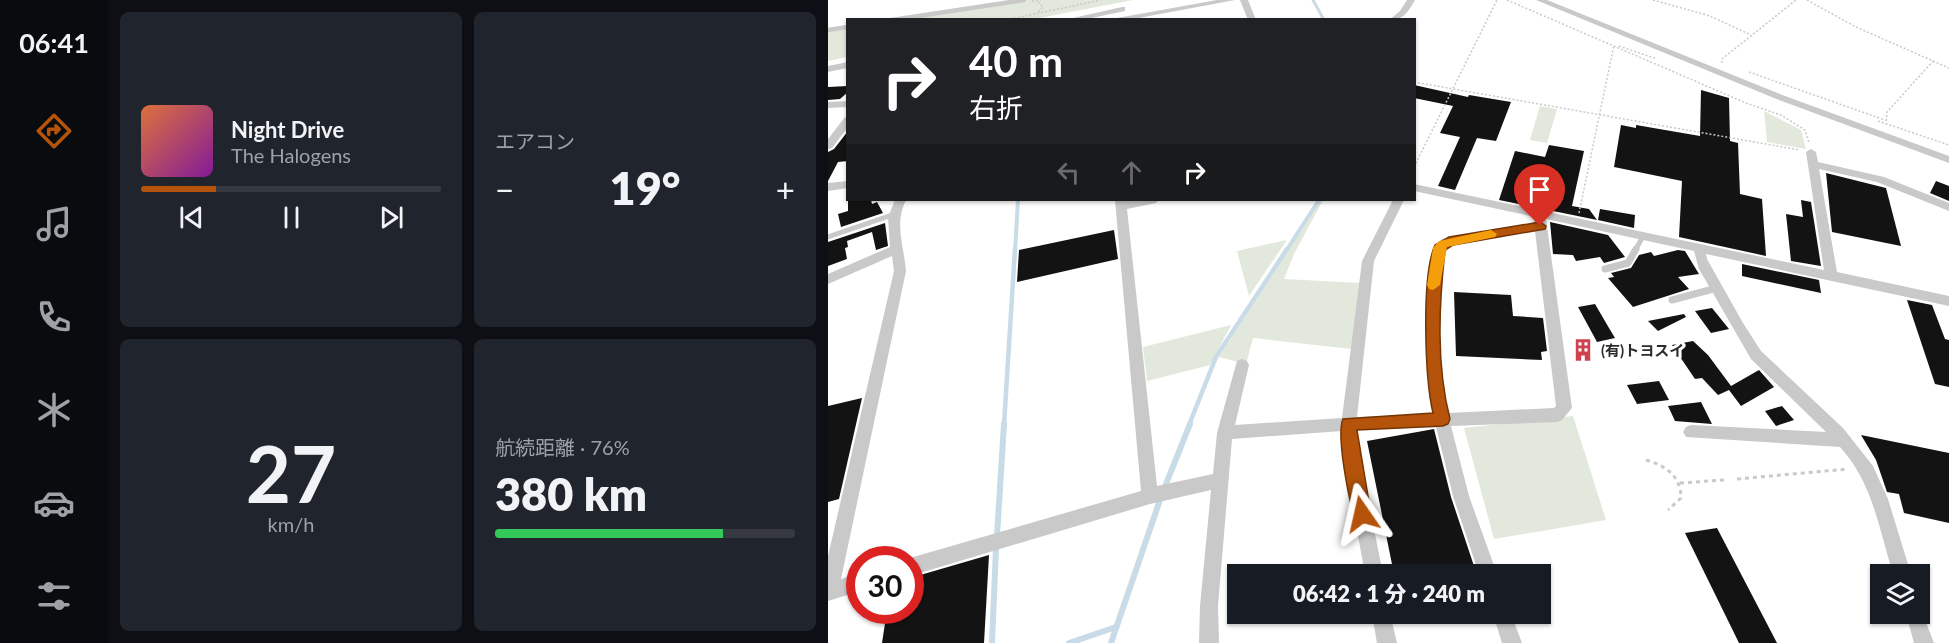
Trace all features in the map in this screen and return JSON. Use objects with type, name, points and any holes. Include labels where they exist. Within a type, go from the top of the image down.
[{"type":"street","points":[[1078,18],[1173,0]]},
{"type":"street","points":[[1122,18],[1231,0]]},
{"type":"street","points":[[1244,0],[1251,18]]},
{"type":"street","points":[[1396,18],[1411,0]]},
{"type":"street","points":[[1540,0],[1830,116],[1949,160]]},
{"type":"street","points":[[828,69],[846,65]]},
{"type":"street","points":[[828,105],[846,104]]},
{"type":"street","points":[[1830,116],[1836,123],[1949,169]]},
{"type":"street","points":[[828,146],[846,122]]},
{"type":"street","points":[[1831,276],[1812,158],[1880,179],[1949,207]]},
{"type":"street","points":[[828,187],[846,184]]},
{"type":"street","points":[[1416,188],[1541,220],[1578,222],[1949,301]]},
{"type":"street","points":[[829,592],[900,271],[892,215],[899,201]]},
{"type":"street","points":[[1142,201],[1121,203],[1150,496]]},
{"type":"street","points":[[1372,564],[1351,454],[1349,424],[1368,261],[1398,201]]},
{"type":"street","points":[[1225,433],[1349,424],[1557,415],[1564,408],[1541,220]]},
{"type":"street","points":[[1485,564],[1461,496],[1436,395],[1433,298],[1439,248],[1449,241],[1541,220]]},
{"type":"street","points":[[1700,248],[1699,255],[1717,288],[1763,363],[1825,418],[1866,468],[1899,564]]},
{"type":"street","points":[[828,279],[897,249]]},
{"type":"street","points":[[1209,643],[1209,606],[1225,433],[1242,365]]},
{"type":"street","points":[[1691,432],[1843,440]]},
{"type":"street","points":[[924,563],[1150,496],[1222,480]]},
{"type":"street","points":[[829,592],[846,587]]},
{"type":"street","points":[[1383,624],[1387,643]]},
{"type":"street","points":[[1505,624],[1512,643]]},
{"type":"street","points":[[1918,624],[1924,643]]},
{"type":"lane","points":[[905,18],[1024,0]]},
{"type":"lane","points":[[828,30],[846,27]]},
{"type":"lane","points":[[828,237],[892,215]]},
{"type":"lane","points":[[1605,269],[1628,263],[1642,236]]},
{"type":"lane","points":[[1672,300],[1717,288]]},
{"type":"path","points":[[1015,18],[1101,0]]},
{"type":"path","points":[[1416,163],[1497,0]]},
{"type":"path","points":[[1416,82],[1600,115],[1812,158],[1805,130],[1794,122],[1507,0]]},
{"type":"path","points":[[1653,0],[1710,16],[1751,35]]},
{"type":"path","points":[[1722,63],[1722,59],[1796,0]]},
{"type":"path","points":[[1807,0],[1856,27],[1949,68]]},
{"type":"path","points":[[1032,1],[1040,3],[1043,7],[1033,14]]},
{"type":"path","points":[[1578,222],[1614,45]]},
{"type":"path","points":[[1888,124],[1885,120],[1887,112],[1933,61]]},
{"type":"path","points":[[1647,460],[1669,470],[1680,483],[1681,498],[1668,510]]},
{"type":"path","points":[[1737,479],[1866,468]]},
{"type":"path","points":[[1680,483],[1724,480]]},
{"type":"shaded area","points":[[1012,0],[1133,0],[1039,18],[893,18]]},
{"type":"shaded area","points":[[846,25],[846,57],[828,61],[828,28]]},
{"type":"shaded area","points":[[1540,106],[1557,109],[1547,143],[1530,140]]},
{"type":"shaded area","points":[[1764,111],[1801,130],[1806,149],[1767,142]]},
{"type":"shaded area","points":[[1322,201],[1294,254],[1284,279],[1360,283],[1352,349],[1253,338],[1246,364],[1219,357]]},
{"type":"shaded area","points":[[1287,240],[1249,296],[1237,251]]},
{"type":"shaded area","points":[[1231,325],[1210,365],[1147,381],[1143,347]]},
{"type":"shaded area","points":[[1573,416],[1606,520],[1494,539],[1464,428]]},
{"type":"building","points":[[1416,85],[1468,97],[1469,95],[1511,102],[1496,141],[1477,138],[1455,190],[1438,186],[1460,137],[1440,133],[1453,106],[1416,98]]},
{"type":"building","points":[[846,86],[846,94],[840,99],[828,100],[828,87]]},
{"type":"building","points":[[1701,90],[1729,98],[1730,141],[1738,143],[1740,194],[1762,199],[1766,256],[1679,237],[1682,181],[1614,167],[1621,125],[1636,128],[1636,125],[1700,136]]},
{"type":"building","points":[[846,134],[846,161],[838,162],[828,181],[828,152],[834,149]]},
{"type":"building","points":[[1549,145],[1584,151],[1572,206],[1589,209],[1597,220],[1499,200],[1515,151],[1545,157]]},
{"type":"building","points":[[1826,173],[1886,188],[1901,246],[1832,232]]},
{"type":"building","points":[[1936,181],[1949,186],[1949,201],[1930,193]]},
{"type":"building","points":[[1801,200],[1811,202],[1821,266],[1791,261],[1786,214],[1803,217]]},
{"type":"building","points":[[848,201],[871,201],[872,204],[877,202],[883,213],[841,227],[838,214],[848,211]]},
{"type":"building","points":[[1600,209],[1635,215],[1634,228],[1598,220]]},
{"type":"building","points":[[1550,222],[1608,235],[1625,257],[1604,263],[1600,257],[1576,261],[1573,255],[1553,254]]},
{"type":"building","points":[[885,223],[888,246],[876,250],[872,232],[847,241],[848,247],[845,248],[847,259],[828,266],[828,242]]},
{"type":"building","points":[[1114,230],[1118,259],[1017,282],[1019,250]]},
{"type":"building","points":[[1678,250],[1685,251],[1699,274],[1678,277],[1689,289],[1633,307],[1608,278],[1614,277],[1611,273],[1631,268],[1639,255],[1651,252],[1654,256]]},
{"type":"building","points":[[1742,264],[1819,280],[1821,293],[1742,276]]},
{"type":"building","points":[[1454,292],[1511,295],[1513,316],[1543,318],[1547,351],[1541,352],[1542,360],[1456,356]]},
{"type":"building","points":[[1907,300],[1932,305],[1945,339],[1949,340],[1949,387],[1935,384]]},
{"type":"building","points":[[1595,304],[1615,338],[1597,342],[1578,307]]},
{"type":"building","points":[[1712,308],[1729,329],[1711,333],[1695,311]]},
{"type":"building","points":[[1684,314],[1686,317],[1658,331],[1648,321]]},
{"type":"building","points":[[1693,341],[1708,355],[1731,386],[1759,370],[1774,387],[1741,406],[1729,390],[1718,395],[1702,378],[1695,379],[1672,345]]},
{"type":"building","points":[[1659,381],[1669,400],[1637,404],[1627,385]]},
{"type":"building","points":[[862,398],[839,499],[828,502],[828,406]]},
{"type":"building","points":[[1701,402],[1712,424],[1675,421],[1668,406]]},
{"type":"building","points":[[1782,406],[1794,420],[1776,426],[1765,411]]},
{"type":"building","points":[[1434,429],[1451,497],[1473,564],[1392,564],[1367,441]]},
{"type":"building","points":[[1861,435],[1949,453],[1949,523],[1904,513],[1899,494],[1887,492],[1876,460]]},
{"type":"building","points":[[1717,528],[1777,643],[1739,643],[1685,533]]},
{"type":"building","points":[[989,555],[984,643],[882,643],[885,624],[924,624],[924,574]]},
{"type":"waterway","points":[[1313,0],[1323,18]]},
{"type":"waterway","points":[[1015,251],[1018,201]]},
{"type":"waterway","points":[[1286,251],[1318,201]]},
{"type":"waterway","points":[[1004,425],[1015,249]]},
{"type":"waterway","points":[[1189,425],[1216,357],[1287,249]]},
{"type":"waterway","points":[[997,536],[1004,424]]},
{"type":"waterway","points":[[1164,489],[1190,424]]},
{"type":"waterway","points":[[1111,643],[1161,497]]},
{"type":"waterway","points":[[992,643],[996,548]]},
{"type":"waterway","points":[[1069,643],[1116,627]]},
{"type":"slow traffic","points":[[1433,285],[1439,248],[1443,244],[1491,234]]},
{"type":"place","name":"(有)トヨスイ","points":[[1583,350]]},
{"type":"route","points":[[1362,514],[1351,454],[1349,424],[1443,419],[1436,395],[1433,298],[1439,248],[1449,241],[1540,226]]}]
